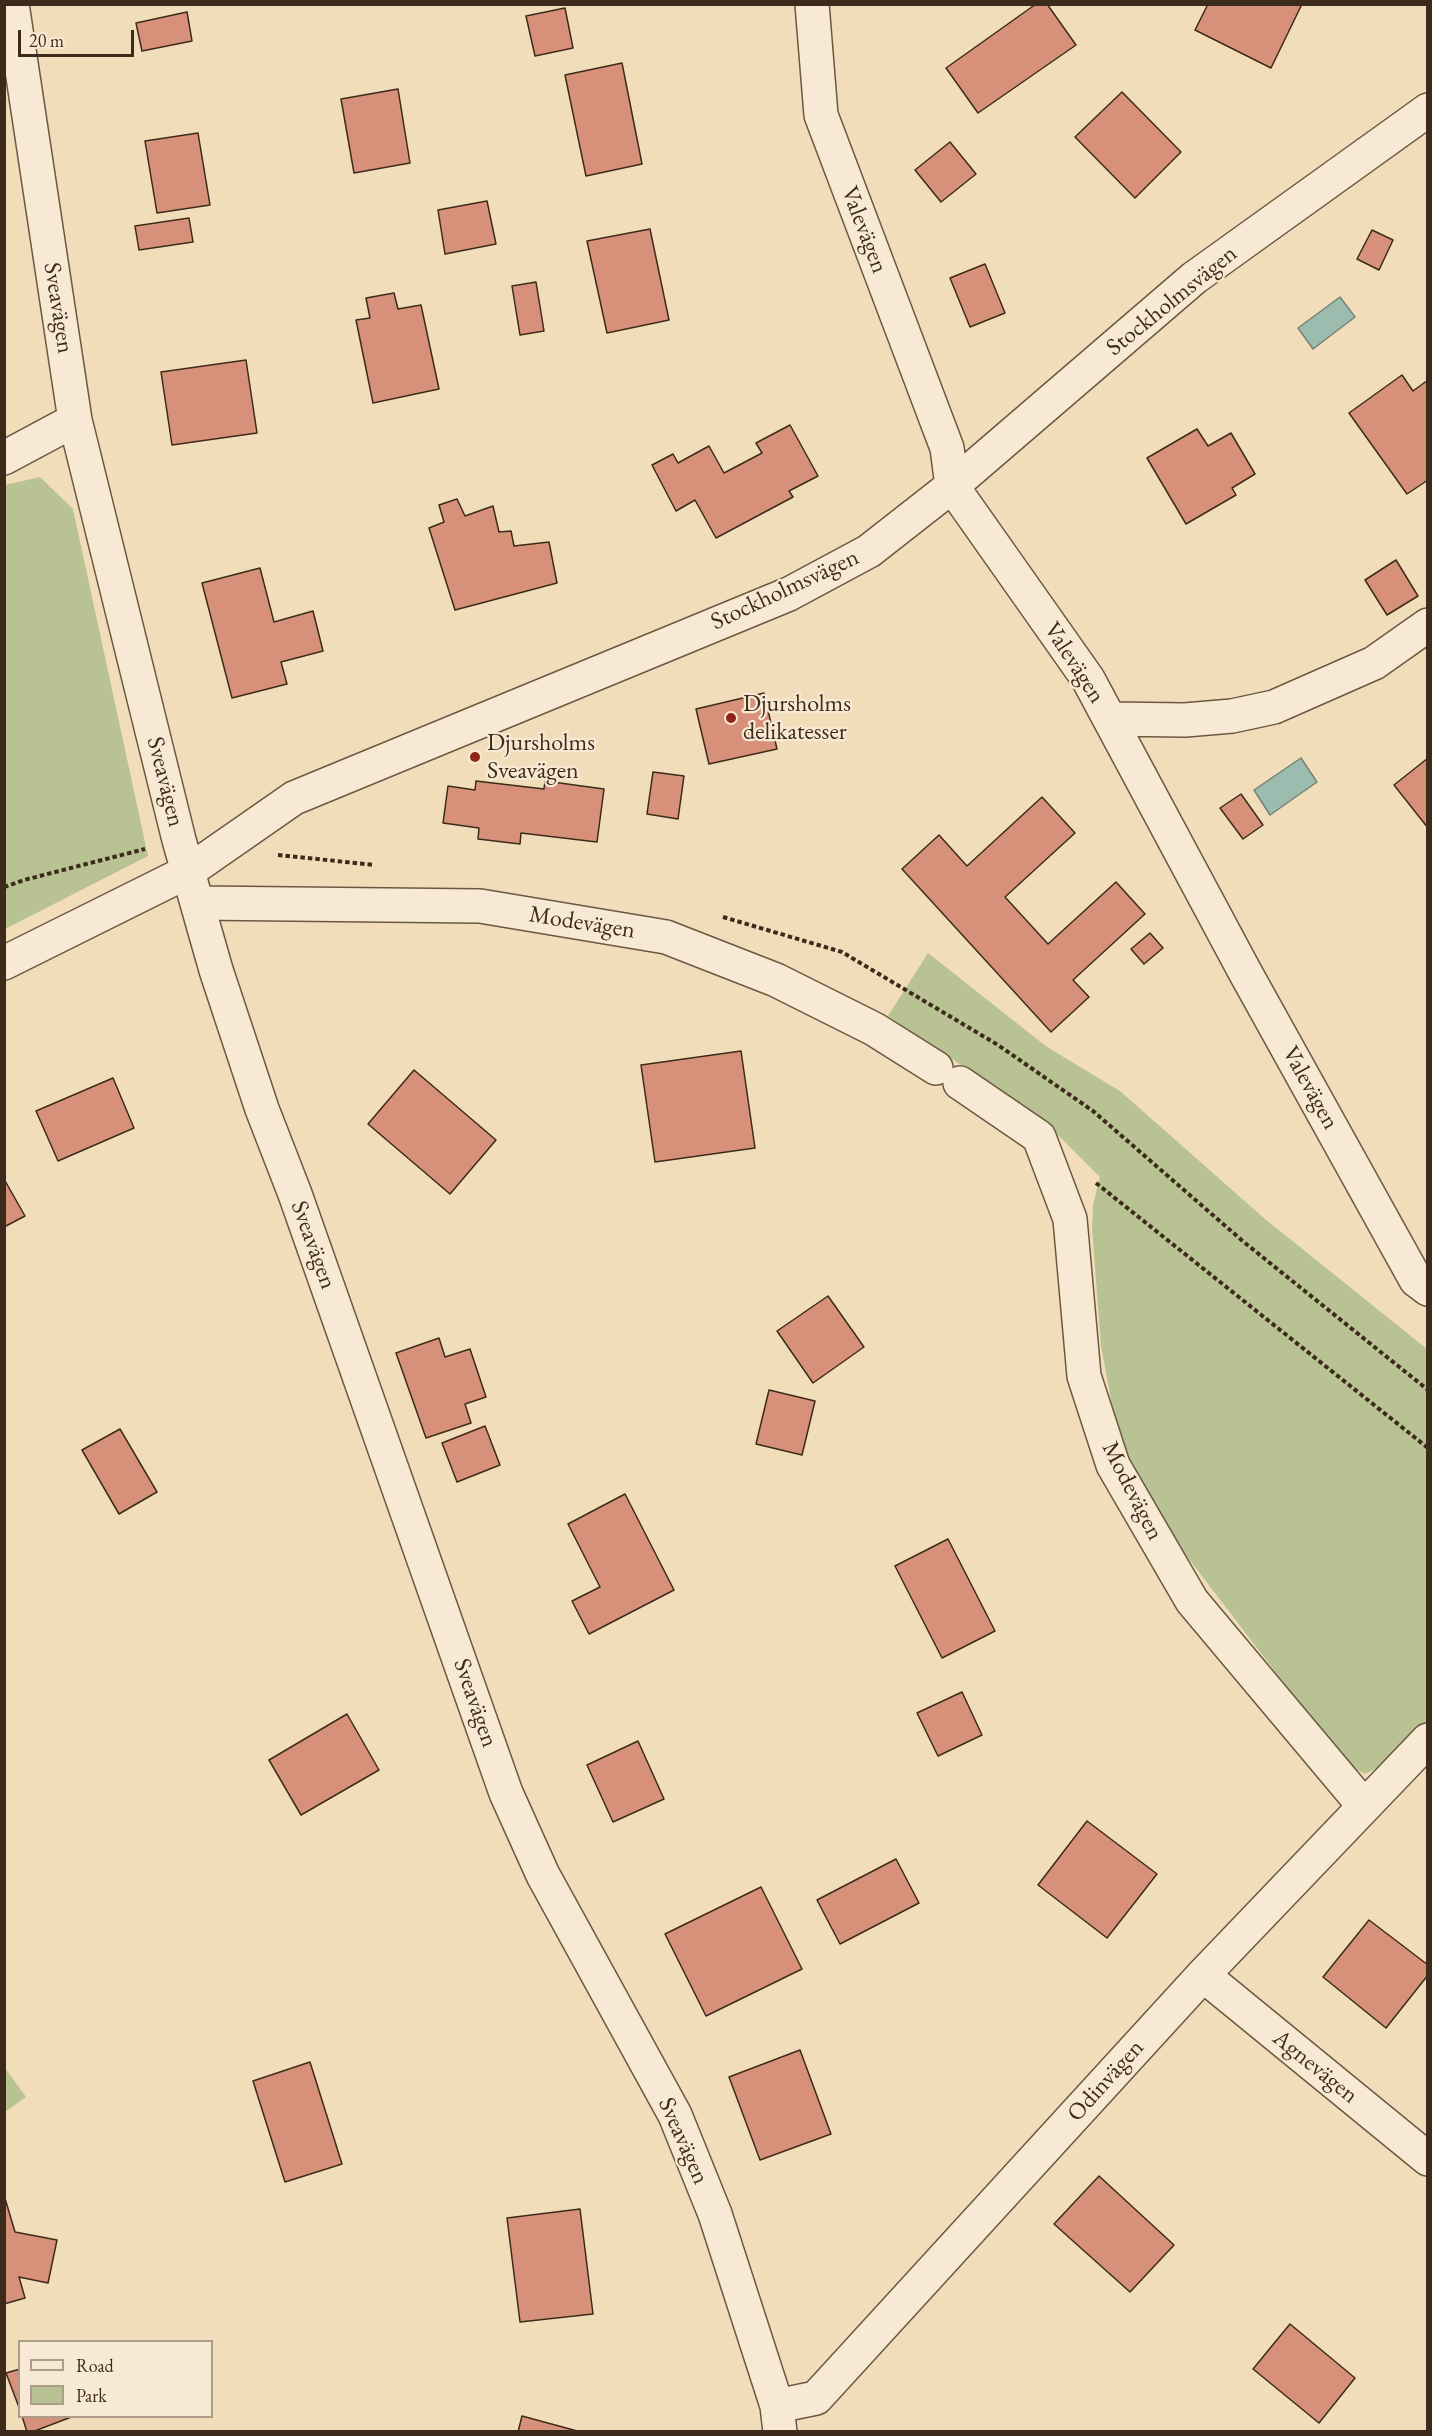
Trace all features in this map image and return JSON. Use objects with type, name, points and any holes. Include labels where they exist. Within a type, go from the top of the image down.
[{"type":"street","name":"Sveavägen","points":[[12,4],[75,420],[179,840],[216,970],[262,1110],[303,1217],[506,1793],[543,1875],[675,2115],[715,2214],[779,2419]]},
{"type":"street","name":"Valevägen","points":[[812,4],[821,115],[947,448],[952,486],[1088,679],[1245,972],[1416,1280],[1428,1289]]},
{"type":"street","name":"Stockholmsvägen","points":[[4,963],[189,871],[294,798],[789,594],[869,551],[952,486],[1194,278],[1428,110]]},
{"type":"street","points":[[4,458],[75,420]]},
{"type":"street","points":[[1110,718],[1185,720],[1232,716],[1274,707],[1374,663],[1428,625]]},
{"type":"street","name":"Modevägen","points":[[198,903],[480,906],[666,937],[776,980],[873,1029],[948,1075],[1039,1137],[1070,1219],[1084,1376],[1113,1465],[1192,1601],[1364,1806]]},
{"type":"street","name":"Odinvägen","points":[[779,2419],[816,2398],[1203,1976],[1428,1740]]},
{"type":"street","name":"Agnevägen","points":[[1203,1976],[1428,2160]]},
{"type":"path","points":[[4,887],[179,840]]},
{"type":"path","points":[[1095,1182],[1428,1448]]},
{"type":"green space","points":[[40,477],[73,509],[148,856],[5,929],[5,485]]},
{"type":"green space","points":[[928,953],[1047,1047],[1120,1091],[1265,1219],[1427,1349],[1427,1725],[1388,1762],[1365,1774],[1345,1763],[1182,1550],[1133,1476],[1115,1421],[1101,1346],[1092,1228],[1093,1205],[1100,1177],[1044,1121],[888,1016]]},
{"type":"green space","points":[[5,2068],[26,2097],[4,2112]]},
{"type":"shaded area","points":[[1340,297],[1355,317],[1313,349],[1298,328]]},
{"type":"shaded area","points":[[1301,758],[1317,782],[1270,815],[1254,790]]},
{"type":"building","points":[[1036,4],[1047,4],[1076,45],[978,113],[946,68]]},
{"type":"building","points":[[1208,4],[1302,4],[1271,68],[1195,30]]},
{"type":"building","points":[[565,8],[573,48],[535,56],[526,16]]},
{"type":"building","points":[[187,12],[192,41],[142,51],[136,23]]},
{"type":"building","points":[[622,63],[642,164],[586,176],[565,75]]},
{"type":"building","points":[[398,89],[410,163],[354,173],[341,99]]},
{"type":"building","points":[[1122,92],[1181,152],[1135,198],[1075,137]]},
{"type":"building","points":[[198,133],[210,205],[157,213],[145,141]]},
{"type":"building","points":[[950,142],[976,174],[941,202],[915,170]]},
{"type":"building","points":[[487,201],[496,244],[445,254],[438,210]]},
{"type":"building","points":[[189,218],[193,242],[139,250],[135,226]]},
{"type":"building","points":[[650,229],[669,320],[607,333],[587,241]]},
{"type":"building","points":[[1372,230],[1393,240],[1379,270],[1357,259]]},
{"type":"building","points":[[985,264],[1005,313],[970,327],[950,278]]},
{"type":"building","points":[[536,282],[544,331],[520,335],[512,286]]},
{"type":"building","points":[[394,293],[398,309],[421,305],[439,389],[373,403],[356,320],[370,318],[366,298]]},
{"type":"building","points":[[246,360],[257,433],[172,445],[161,372]]},
{"type":"building","points":[[1402,375],[1413,391],[1428,380],[1428,480],[1407,494],[1349,413]]},
{"type":"building","points":[[790,425],[818,476],[789,491],[793,497],[716,538],[695,500],[676,511],[652,465],[673,454],[678,463],[709,446],[724,473],[762,453],[756,443]]},
{"type":"building","points":[[1197,429],[1208,446],[1231,433],[1255,474],[1232,488],[1236,495],[1186,524],[1147,458]]},
{"type":"building","points":[[457,499],[465,516],[493,506],[499,532],[511,531],[514,546],[549,542],[557,583],[455,610],[429,528],[444,522],[439,505]]},
{"type":"building","points":[[1396,560],[1418,596],[1387,615],[1365,580]]},
{"type":"building","points":[[260,568],[274,622],[313,611],[323,651],[281,662],[287,684],[232,698],[202,583]]},
{"type":"building","points":[[764,693],[777,749],[709,764],[696,709]]},
{"type":"building","points":[[1428,758],[1428,828],[1394,785]]},
{"type":"building","points":[[653,772],[684,776],[678,819],[647,814]]},
{"type":"building","points":[[476,781],[544,789],[545,781],[604,789],[597,842],[521,833],[520,844],[478,839],[479,828],[443,823],[448,786],[475,790]]},
{"type":"building","points":[[1241,794],[1263,825],[1243,839],[1220,808]]},
{"type":"building","points":[[1042,797],[1075,833],[1005,897],[1048,944],[1116,882],[1145,914],[1073,980],[1089,997],[1051,1032],[902,869],[939,835],[967,866]]},
{"type":"building","points":[[1150,933],[1163,948],[1144,964],[1131,949]]},
{"type":"building","points":[[741,1051],[755,1148],[655,1162],[641,1065]]},
{"type":"building","points":[[414,1070],[496,1140],[450,1194],[368,1124]]},
{"type":"building","points":[[113,1078],[134,1128],[58,1161],[36,1111]]},
{"type":"building","points":[[4,1179],[25,1216],[4,1227]]},
{"type":"building","points":[[828,1296],[864,1347],[813,1383],[777,1331]]},
{"type":"building","points":[[439,1338],[445,1357],[470,1349],[486,1397],[465,1404],[471,1423],[426,1438],[396,1353]]},
{"type":"building","points":[[769,1390],[815,1401],[802,1455],[756,1444]]},
{"type":"building","points":[[485,1426],[500,1465],[457,1482],[442,1443]]},
{"type":"building","points":[[120,1429],[157,1492],[119,1514],[82,1450]]},
{"type":"building","points":[[625,1494],[674,1590],[589,1634],[572,1601],[600,1587],[568,1524]]},
{"type":"building","points":[[948,1539],[995,1631],[942,1658],[895,1566]]},
{"type":"building","points":[[962,1692],[982,1735],[938,1756],[917,1713]]},
{"type":"building","points":[[347,1714],[379,1770],[301,1815],[269,1760]]},
{"type":"building","points":[[638,1741],[664,1799],[613,1822],[587,1765]]},
{"type":"building","points":[[1087,1821],[1157,1874],[1107,1938],[1038,1885]]},
{"type":"building","points":[[896,1859],[919,1903],[840,1944],[817,1900]]},
{"type":"building","points":[[761,1887],[802,1969],[706,2016],[665,1934]]},
{"type":"building","points":[[1369,1920],[1428,1965],[1428,1975],[1386,2028],[1323,1977]]},
{"type":"building","points":[[800,2050],[831,2134],[760,2160],[729,2077]]},
{"type":"building","points":[[310,2062],[342,2164],[285,2182],[253,2081]]},
{"type":"building","points":[[1099,2176],[1174,2245],[1130,2292],[1054,2224]]},
{"type":"building","points":[[4,2195],[15,2232],[57,2240],[48,2283],[19,2277],[25,2298],[4,2304]]},
{"type":"building","points":[[580,2209],[593,2314],[520,2322],[507,2218]]},
{"type":"building","points":[[1290,2324],[1355,2378],[1319,2423],[1253,2369]]},
{"type":"building","points":[[18,2370],[18,2405],[6,2373]]},
{"type":"building","points":[[522,2416],[581,2432],[518,2432]]},
{"type":"building","points":[[23,2418],[69,2418],[32,2432],[27,2432]]},
{"type":"place","name":"Djursholms delikatesser","points":[[731,718]]},
{"type":"place","name":"Djursholms Sveavägen","points":[[475,757]]}]
